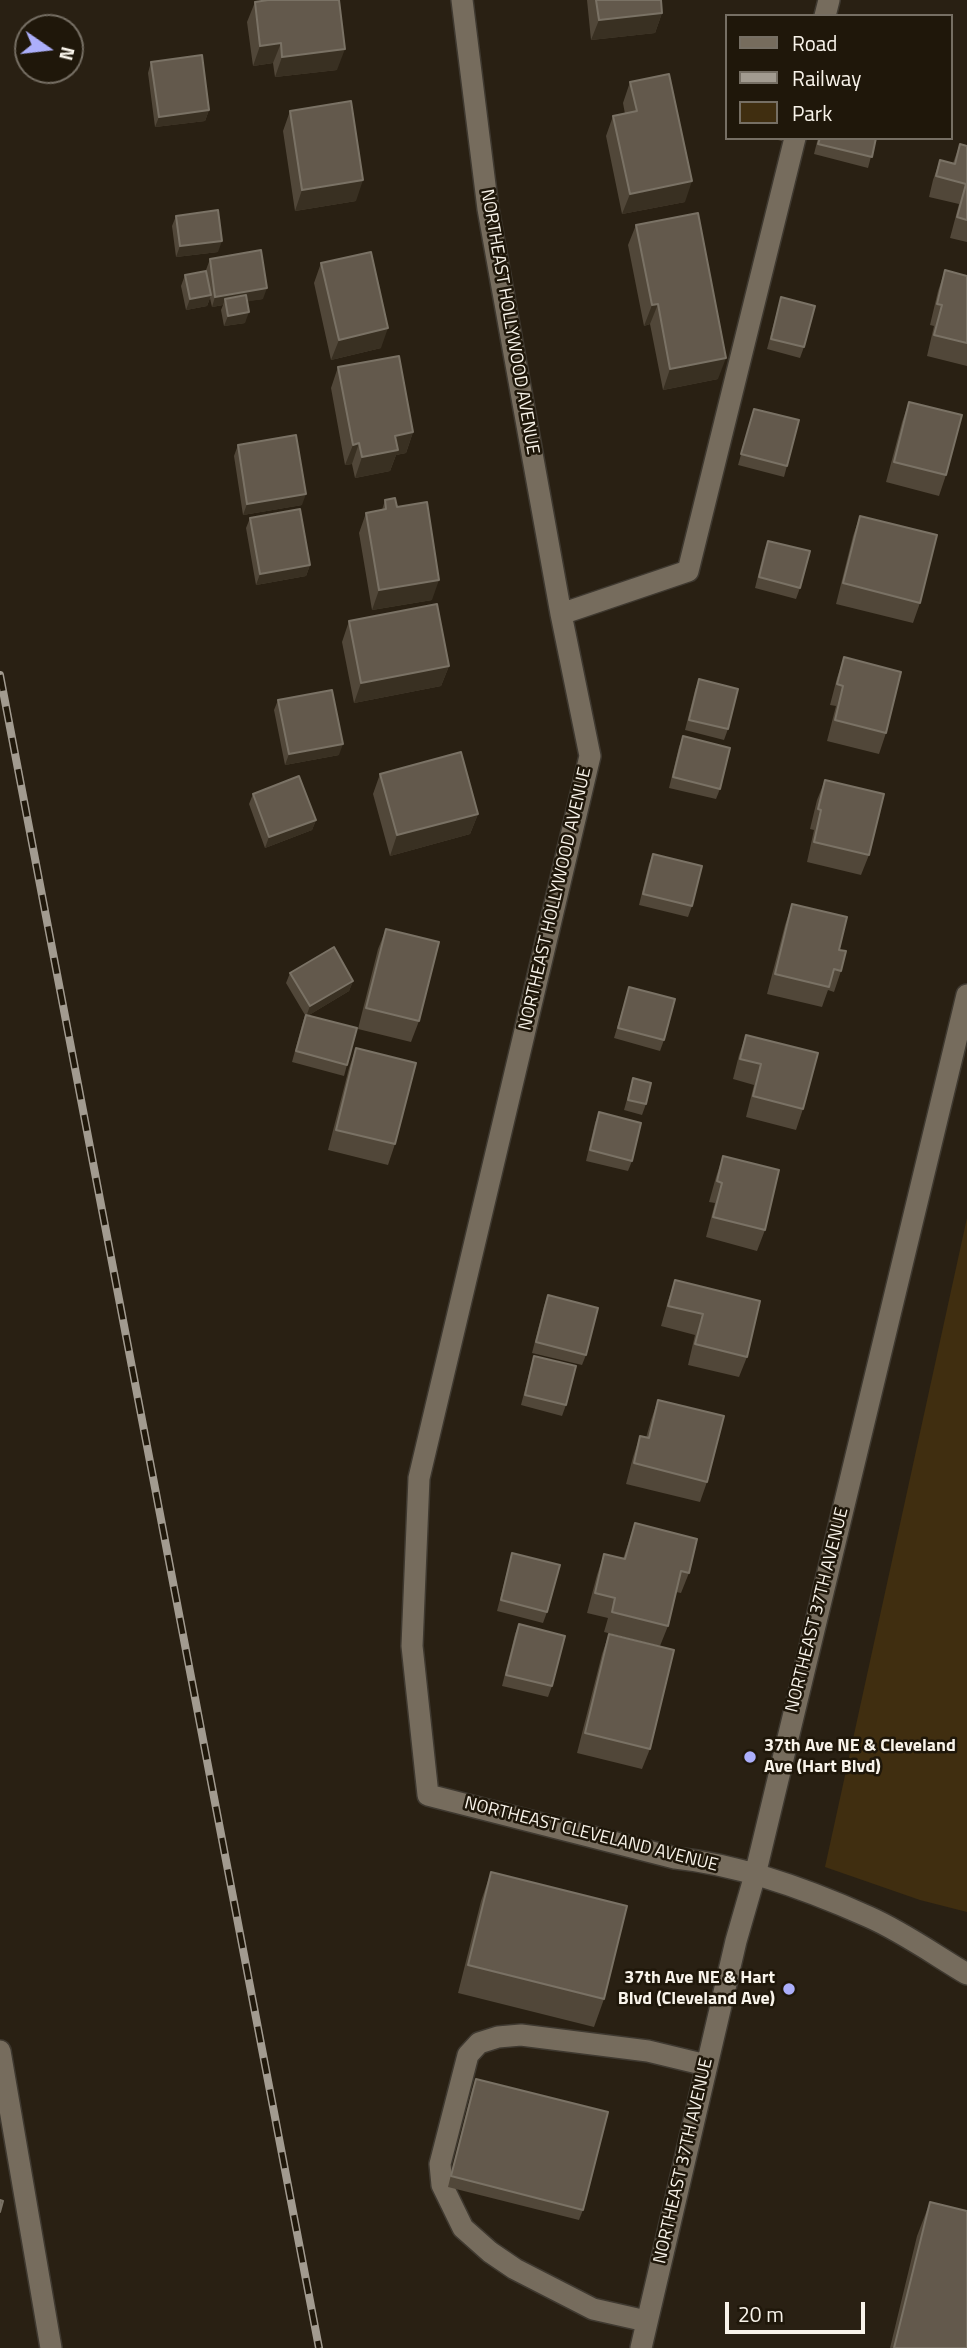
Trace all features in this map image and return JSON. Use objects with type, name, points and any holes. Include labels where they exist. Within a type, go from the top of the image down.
[{"type":"street","name":"NORTHEAST HOLLYWOOD AVENUE","points":[[428,1795],[412,1646],[419,1478],[590,757],[561,614],[488,209],[462,0]]},
{"type":"street","points":[[561,614],[688,571],[794,140]]},
{"type":"street","name":"NORTHEAST 37TH AVENUE","points":[[640,2348],[706,2065],[755,1875],[967,995]]},
{"type":"street","name":"NORTHEAST CLEVELAND AVENUE","points":[[428,1795],[676,1858],[696,1860],[755,1875],[831,1899],[870,1918],[967,1974]]},
{"type":"street","points":[[646,2321],[593,2309],[515,2269],[490,2252],[463,2228],[442,2185],[440,2164],[468,2055],[480,2043],[498,2037],[521,2035],[648,2051],[706,2065]]},
{"type":"street","points":[[0,2052],[51,2348]]},
{"type":"green space","points":[[967,1218],[967,1912],[920,1900],[825,1867]]},
{"type":"building","points":[[339,0],[345,49],[282,57],[281,43],[260,46],[255,2]]},
{"type":"building","points":[[596,0],[661,0],[662,13],[599,20]]},
{"type":"building","points":[[202,55],[209,110],[159,117],[151,62]]},
{"type":"building","points":[[669,74],[692,181],[630,194],[613,116],[637,111],[630,82]]},
{"type":"building","points":[[351,101],[363,180],[302,190],[290,111]]},
{"type":"building","points":[[819,140],[876,140],[872,157],[818,144]]},
{"type":"building","points":[[960,144],[967,146],[967,220],[957,217],[966,184],[936,176],[940,160],[955,164]]},
{"type":"building","points":[[218,210],[222,241],[180,246],[176,216]]},
{"type":"building","points":[[698,213],[726,358],[670,369],[658,304],[652,305],[636,225]]},
{"type":"building","points":[[261,250],[267,288],[215,297],[210,259]]},
{"type":"building","points":[[371,252],[388,328],[339,340],[321,263]]},
{"type":"building","points":[[945,270],[967,276],[967,343],[934,335],[942,305],[937,304]]},
{"type":"building","points":[[206,271],[211,295],[190,299],[185,275]]},
{"type":"building","points":[[246,295],[249,312],[228,316],[225,299]]},
{"type":"building","points":[[781,297],[815,306],[804,347],[771,339]]},
{"type":"building","points":[[399,356],[413,432],[395,436],[398,450],[362,457],[359,443],[353,445],[338,367]]},
{"type":"building","points":[[909,402],[962,415],[946,475],[894,462]]},
{"type":"building","points":[[754,409],[799,420],[787,466],[741,454]]},
{"type":"building","points":[[296,435],[306,494],[247,504],[238,445]]},
{"type":"building","points":[[395,498],[397,507],[427,502],[439,580],[379,590],[366,513],[386,509],[385,500]]},
{"type":"building","points":[[300,509],[310,565],[260,574],[250,518]]},
{"type":"building","points":[[860,516],[937,535],[920,603],[843,583]]},
{"type":"building","points":[[768,541],[810,551],[800,588],[759,577]]},
{"type":"building","points":[[437,604],[449,666],[361,683],[349,621]]},
{"type":"building","points":[[844,657],[901,672],[886,733],[835,720],[843,686],[837,684]]},
{"type":"building","points":[[699,679],[738,689],[728,729],[689,720]]},
{"type":"building","points":[[332,690],[343,744],[289,754],[278,700]]},
{"type":"building","points":[[683,736],[730,748],[720,789],[673,777]]},
{"type":"building","points":[[461,752],[478,814],[397,835],[380,774]]},
{"type":"building","points":[[299,776],[316,820],[269,837],[253,794]]},
{"type":"building","points":[[825,780],[884,794],[869,855],[814,842]]},
{"type":"building","points":[[653,854],[702,866],[692,906],[643,894]]},
{"type":"building","points":[[792,904],[847,917],[839,950],[846,951],[841,971],[834,969],[829,987],[775,974]]},
{"type":"building","points":[[386,929],[439,942],[419,1021],[366,1008]]},
{"type":"building","points":[[334,947],[353,981],[310,1006],[290,973]]},
{"type":"building","points":[[629,987],[675,999],[664,1040],[618,1028]]},
{"type":"building","points":[[306,1015],[357,1028],[347,1065],[296,1051]]},
{"type":"building","points":[[746,1035],[818,1053],[803,1109],[753,1096],[761,1064],[740,1059]]},
{"type":"building","points":[[356,1048],[416,1063],[395,1144],[336,1130]]},
{"type":"building","points":[[633,1078],[651,1083],[646,1104],[628,1100]]},
{"type":"building","points":[[599,1112],[641,1123],[632,1161],[590,1150]]},
{"type":"building","points":[[723,1156],[779,1170],[765,1230],[713,1217],[722,1183],[717,1181]]},
{"type":"building","points":[[675,1280],[760,1301],[747,1357],[695,1344],[703,1314],[668,1306]]},
{"type":"building","points":[[548,1295],[598,1308],[586,1355],[536,1342]]},
{"type":"building","points":[[534,1356],[576,1366],[566,1405],[525,1395]]},
{"type":"building","points":[[658,1400],[724,1416],[707,1482],[634,1463],[640,1436],[649,1438]]},
{"type":"building","points":[[635,1523],[697,1539],[689,1573],[681,1571],[668,1626],[612,1612],[615,1598],[595,1593],[604,1554],[625,1559]]},
{"type":"building","points":[[512,1553],[560,1565],[547,1612],[501,1600]]},
{"type":"building","points":[[519,1624],[565,1636],[552,1686],[506,1675]]},
{"type":"building","points":[[609,1634],[674,1650],[650,1749],[585,1733]]},
{"type":"building","points":[[491,1872],[627,1906],[604,1999],[468,1965]]},
{"type":"building","points":[[476,2079],[608,2112],[583,2210],[451,2176]]},
{"type":"building","points":[[930,2202],[967,2211],[967,2348],[894,2348]]},
{"type":"railway","points":[[0,675],[319,2348]]},
{"type":"place","name":"37th Ave NE & Cleveland Ave (Hart Blvd)","points":[[750,1757]]},
{"type":"place","name":"37th Ave NE & Hart Blvd (Cleveland Ave)","points":[[789,1989]]}]
